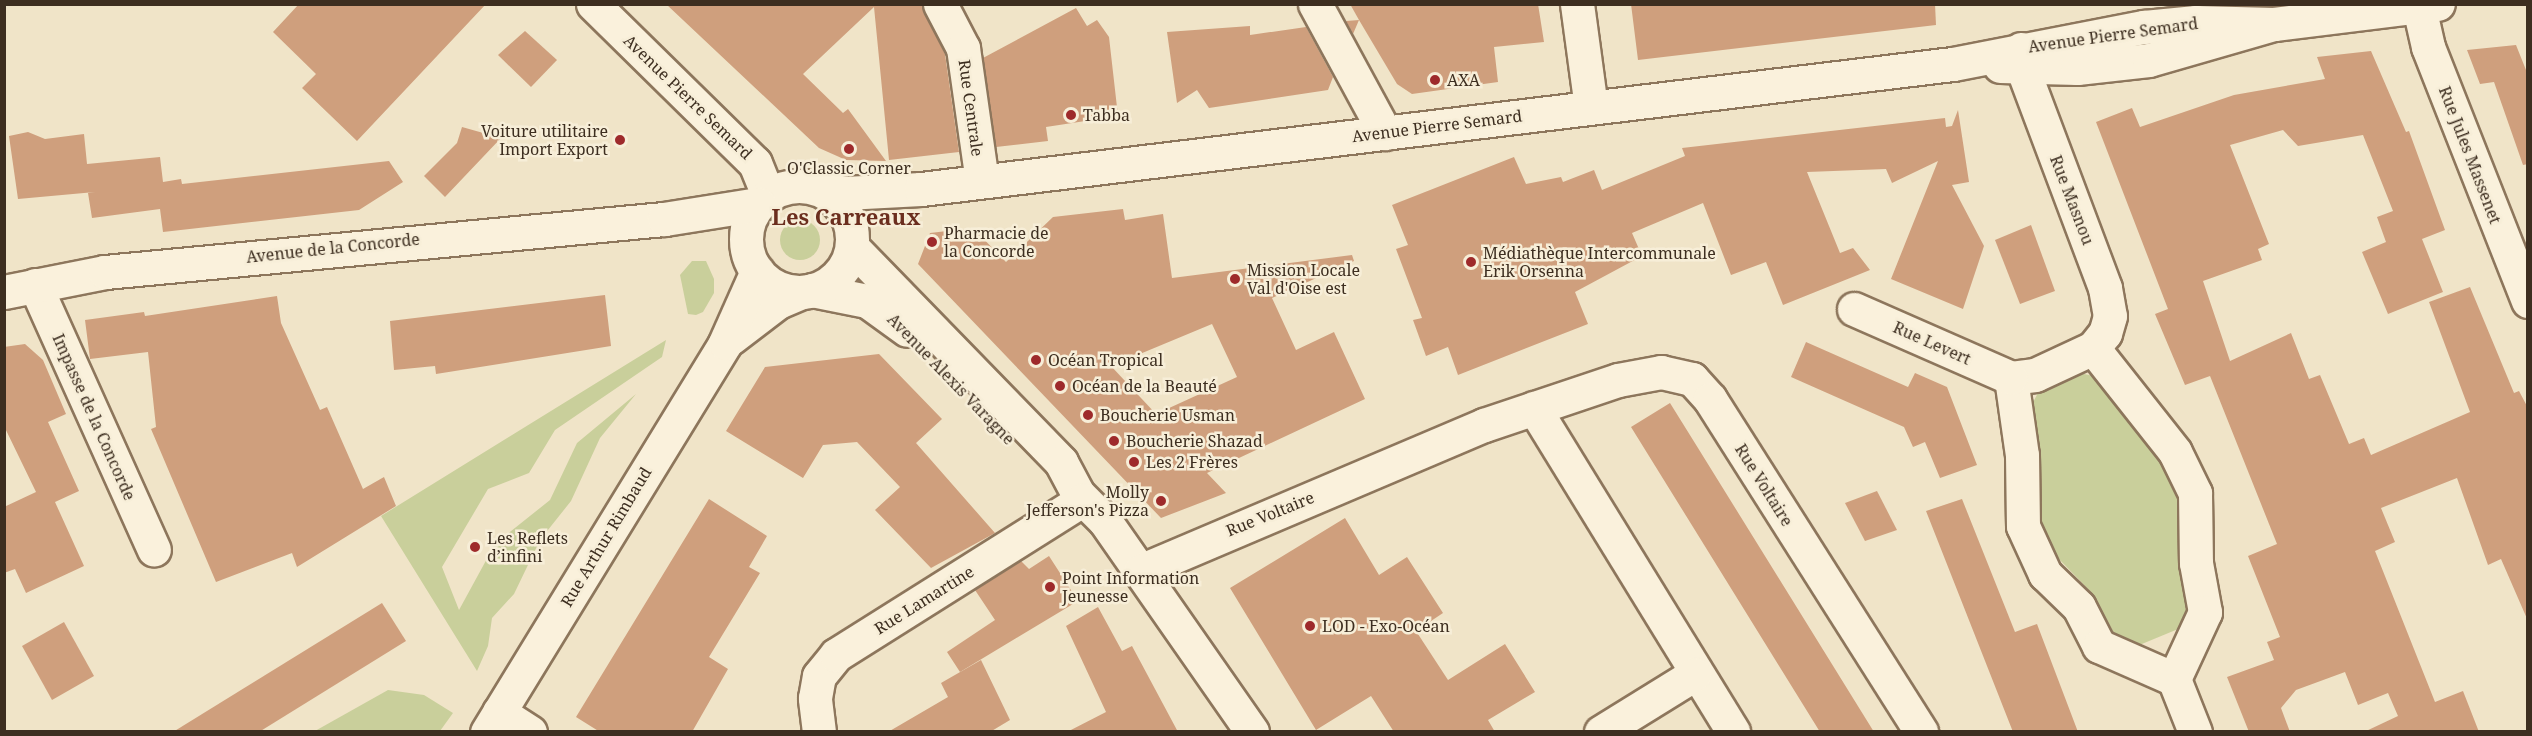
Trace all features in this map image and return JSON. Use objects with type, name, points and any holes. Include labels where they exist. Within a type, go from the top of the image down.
[{"type":"street","name":"Avenue Pierre Semard","points":[[593,4],[754,163],[766,190],[762,202]]},
{"type":"street","name":"Rue Centrale","points":[[940,4],[963,48],[982,181]]},
{"type":"street","points":[[1315,4],[1385,133]]},
{"type":"street","points":[[1578,4],[1591,107]]},
{"type":"street","name":"Avenue Pierre Semard","points":[[921,189],[1591,107],[2021,58],[2145,27],[2212,23],[2274,24],[2429,6]]},
{"type":"street","name":"Rue Jules Massenet","points":[[2429,6],[2428,47],[2528,301]]},
{"type":"street","name":"Rue Masnou","points":[[2021,58],[2110,302],[2105,333],[2093,348]]},
{"type":"street","points":[[809,186],[827,193],[841,206],[852,244]]},
{"type":"street","points":[[807,291],[779,288],[755,268],[746,234],[762,202],[788,187],[809,186],[845,193],[921,189]]},
{"type":"street","points":[[725,343],[767,310],[837,276],[852,244],[873,215],[921,189]]},
{"type":"street","name":"Avenue de la Concorde","points":[[20,289],[105,272],[288,252],[664,219],[762,202]]},
{"type":"street","name":"Avenue de la Concorde","points":[[664,219],[723,232],[755,268]]},
{"type":"street","name":"Avenue Alexis Varagne","points":[[852,244],[1061,462],[1080,497]]},
{"type":"street","points":[[725,343],[755,268]]},
{"type":"street","name":"Impasse de la Concorde","points":[[20,289],[154,550]]},
{"type":"street","name":"Avenue Alexis Varagne","points":[[807,291],[839,292],[885,311],[1046,475],[1080,497],[1105,521],[1252,732]]},
{"type":"street","name":"Rue Levert","points":[[1854,309],[2011,378]]},
{"type":"street","name":"Rue Arthur Rimbaud","points":[[493,722],[725,343]]},
{"type":"street","points":[[2174,679],[2205,612],[2196,564],[2195,493],[2175,452],[2093,348],[2035,375],[2011,378],[2014,426],[2022,455],[2023,526],[2032,551],[2045,574],[2083,614],[2099,646],[2174,679],[2196,732]]},
{"type":"street","name":"Rue Voltaire","points":[[1140,571],[1534,408],[1618,380],[1661,372],[1692,379],[1710,399],[1921,732]]},
{"type":"street","points":[[1534,408],[1695,674],[1733,732]]},
{"type":"street","name":"Rue Lamartine","points":[[819,732],[815,698],[819,676],[836,655],[1080,497]]},
{"type":"street","points":[[1601,732],[1695,674]]},
{"type":"street","points":[[493,722],[530,732]]},
{"type":"green space","points":[[800,220],[808,221],[814,226],[819,232],[819,248],[814,254],[808,259],[800,260],[792,259],[786,254],[781,248],[780,240],[781,232],[786,226],[792,221]]},
{"type":"green space","points":[[692,261],[706,261],[714,279],[714,293],[703,312],[696,315],[688,314],[680,275]]},
{"type":"green space","points":[[666,340],[662,357],[555,430],[529,473],[488,489],[442,567],[459,610],[495,544],[550,500],[577,443],[636,394],[600,438],[571,501],[540,540],[514,594],[492,618],[488,646],[477,671],[381,516]]},
{"type":"green space","points":[[2074,372],[2094,376],[2178,483],[2190,613],[2183,627],[2137,646],[2115,635],[2091,592],[2058,558],[2040,522],[2040,462],[2030,408],[2040,389]]},
{"type":"green space","points":[[388,690],[424,695],[453,713],[440,731],[315,731]]},
{"type":"building","points":[[299,4],[486,4],[357,141],[302,88],[316,74],[273,32]]},
{"type":"building","points":[[666,4],[921,4],[945,54],[959,152],[889,160],[874,7],[803,74],[843,113],[848,109],[886,161],[846,160],[819,148]]},
{"type":"building","points":[[1350,4],[1538,4],[1544,42],[1494,47],[1498,82],[1412,94],[1397,84]]},
{"type":"building","points":[[1631,4],[1935,4],[1936,25],[1638,60]]},
{"type":"building","points":[[1076,8],[1087,26],[1097,20],[1109,37],[1118,116],[1046,127],[1048,141],[996,147],[983,58]]},
{"type":"building","points":[[1359,20],[1353,34],[1346,21]]},
{"type":"building","points":[[1250,26],[1250,35],[1306,27],[1333,77],[1328,90],[1209,108],[1197,90],[1177,103],[1167,32]]},
{"type":"building","points":[[525,31],[557,60],[531,87],[498,55]]},
{"type":"building","points":[[2516,45],[2528,75],[2528,164],[2523,165],[2494,82],[2480,84],[2467,50]]},
{"type":"building","points":[[2371,51],[2406,132],[2409,131],[2445,230],[2422,239],[2443,292],[2388,314],[2362,252],[2386,242],[2377,217],[2393,211],[2363,135],[2298,146],[2283,130],[2230,145],[2269,244],[2258,249],[2262,260],[2203,281],[2230,361],[2291,333],[2309,379],[2320,375],[2349,444],[2364,438],[2371,455],[2470,412],[2429,302],[2470,287],[2514,393],[2519,391],[2528,408],[2528,621],[2501,559],[2488,565],[2457,478],[2381,508],[2395,542],[2375,551],[2435,702],[2463,691],[2479,732],[2364,732],[2398,716],[2388,693],[2358,705],[2345,672],[2296,690],[2281,708],[2290,732],[2249,732],[2227,677],[2274,660],[2267,642],[2280,637],[2248,556],[2277,544],[2210,376],[2185,385],[2155,314],[2168,309],[2096,122],[2132,108],[2140,127],[2234,95],[2325,79],[2317,57]]},
{"type":"building","points":[[1958,110],[1969,182],[1952,185],[1984,246],[1963,309],[1891,279],[1938,161],[1892,183],[1886,169],[1807,172],[1840,253],[1853,248],[1870,270],[1783,305],[1766,262],[1731,275],[1703,203],[1632,233],[1642,256],[1575,292],[1588,324],[1458,375],[1448,347],[1426,356],[1413,320],[1422,318],[1396,249],[1408,245],[1392,205],[1514,157],[1526,184],[1561,177],[1563,182],[1594,170],[1602,190],[1685,156],[1682,148],[1945,118],[1946,127],[1952,126]]},
{"type":"building","points":[[462,127],[501,138],[445,197],[424,176],[457,143]]},
{"type":"building","points":[[28,132],[45,139],[84,134],[87,164],[160,157],[163,182],[181,179],[182,184],[389,161],[403,182],[359,210],[163,232],[160,209],[92,218],[88,193],[95,192],[18,199],[9,136]]},
{"type":"building","points":[[1123,209],[1125,220],[1163,214],[1172,278],[1352,255],[1354,261],[1272,298],[1296,350],[1334,332],[1365,399],[1207,473],[1226,493],[1161,518],[918,264],[930,233],[973,228],[1006,262],[1053,217]],"holes":[[[1212,324],[1237,377],[1156,414],[1111,366]]]},
{"type":"building","points":[[2031,225],[2055,291],[2020,304],[1995,240]]},
{"type":"building","points":[[605,295],[611,346],[436,374],[435,366],[394,370],[390,321]]},
{"type":"building","points":[[277,296],[281,323],[320,410],[327,407],[363,489],[384,477],[396,506],[297,567],[292,553],[216,582],[151,429],[156,427],[148,352],[90,359],[85,320],[144,312],[145,316]]},
{"type":"building","points":[[1806,342],[1908,387],[1915,373],[1947,387],[1977,465],[1940,478],[1925,442],[1913,447],[1904,427],[1791,377]]},
{"type":"building","points":[[25,344],[43,360],[66,414],[48,422],[79,491],[55,502],[84,566],[26,593],[15,569],[4,573],[4,507],[36,492],[4,426],[4,347]]},
{"type":"building","points":[[879,354],[942,419],[916,443],[995,533],[931,568],[875,510],[900,487],[857,442],[823,445],[803,478],[726,431],[765,367]]},
{"type":"building","points":[[1670,403],[1874,732],[1820,732],[1631,427]]},
{"type":"building","points":[[1877,491],[1897,530],[1865,541],[1845,503]]},
{"type":"building","points":[[709,499],[767,536],[749,567],[760,573],[709,657],[728,669],[692,732],[600,732],[576,717]]},
{"type":"building","points":[[1962,499],[2015,632],[2037,624],[2078,732],[2013,732],[1926,511]]},
{"type":"building","points":[[1345,518],[1379,575],[1407,557],[1443,613],[1416,631],[1448,680],[1505,644],[1535,692],[1488,720],[1495,732],[1394,732],[1371,696],[1316,730],[1230,588]]},
{"type":"building","points":[[1049,556],[1078,601],[960,672],[947,652],[995,620],[975,590],[1021,561],[1029,569]]},
{"type":"building","points":[[382,603],[406,641],[259,732],[173,732]]},
{"type":"building","points":[[1098,607],[1122,651],[1132,646],[1178,732],[1067,732],[1106,712],[1066,626]]},
{"type":"building","points":[[64,622],[94,676],[52,700],[22,646]]},
{"type":"building","points":[[981,660],[1010,720],[990,732],[888,732],[948,697],[941,683]]},
{"type":"place","name":"AXA","points":[[1435,80]]},
{"type":"place","name":"Tabba","points":[[1071,115]]},
{"type":"place","name":"Voiture utilitaire Import Export","points":[[620,140]]},
{"type":"place","name":"O'Classic Corner","points":[[849,149]]},
{"type":"place","name":"Pharmacie de la Concorde","points":[[932,242]]},
{"type":"place","name":"Médiathèque Intercommunale Erik Orsenna","points":[[1471,262]]},
{"type":"place","name":"Mission Locale Val d'Oise est","points":[[1235,279]]},
{"type":"place","name":"Océan Tropical","points":[[1036,360]]},
{"type":"place","name":"Océan de la Beauté","points":[[1060,386]]},
{"type":"place","name":"Boucherie Usman","points":[[1088,415]]},
{"type":"place","name":"Boucherie Shazad","points":[[1114,441]]},
{"type":"place","name":"Les 2 Frères","points":[[1134,462]]},
{"type":"place","name":"Molly Jefferson's Pizza","points":[[1161,501]]},
{"type":"place","name":"Les Reflets d’infini","points":[[475,547]]},
{"type":"place","name":"Point Information Jeunesse","points":[[1050,587]]},
{"type":"place","name":"LOD - Exo-Océan","points":[[1310,626]]},
{"type":"district","name":"Les Carreaux","points":[[846,217]]}]
